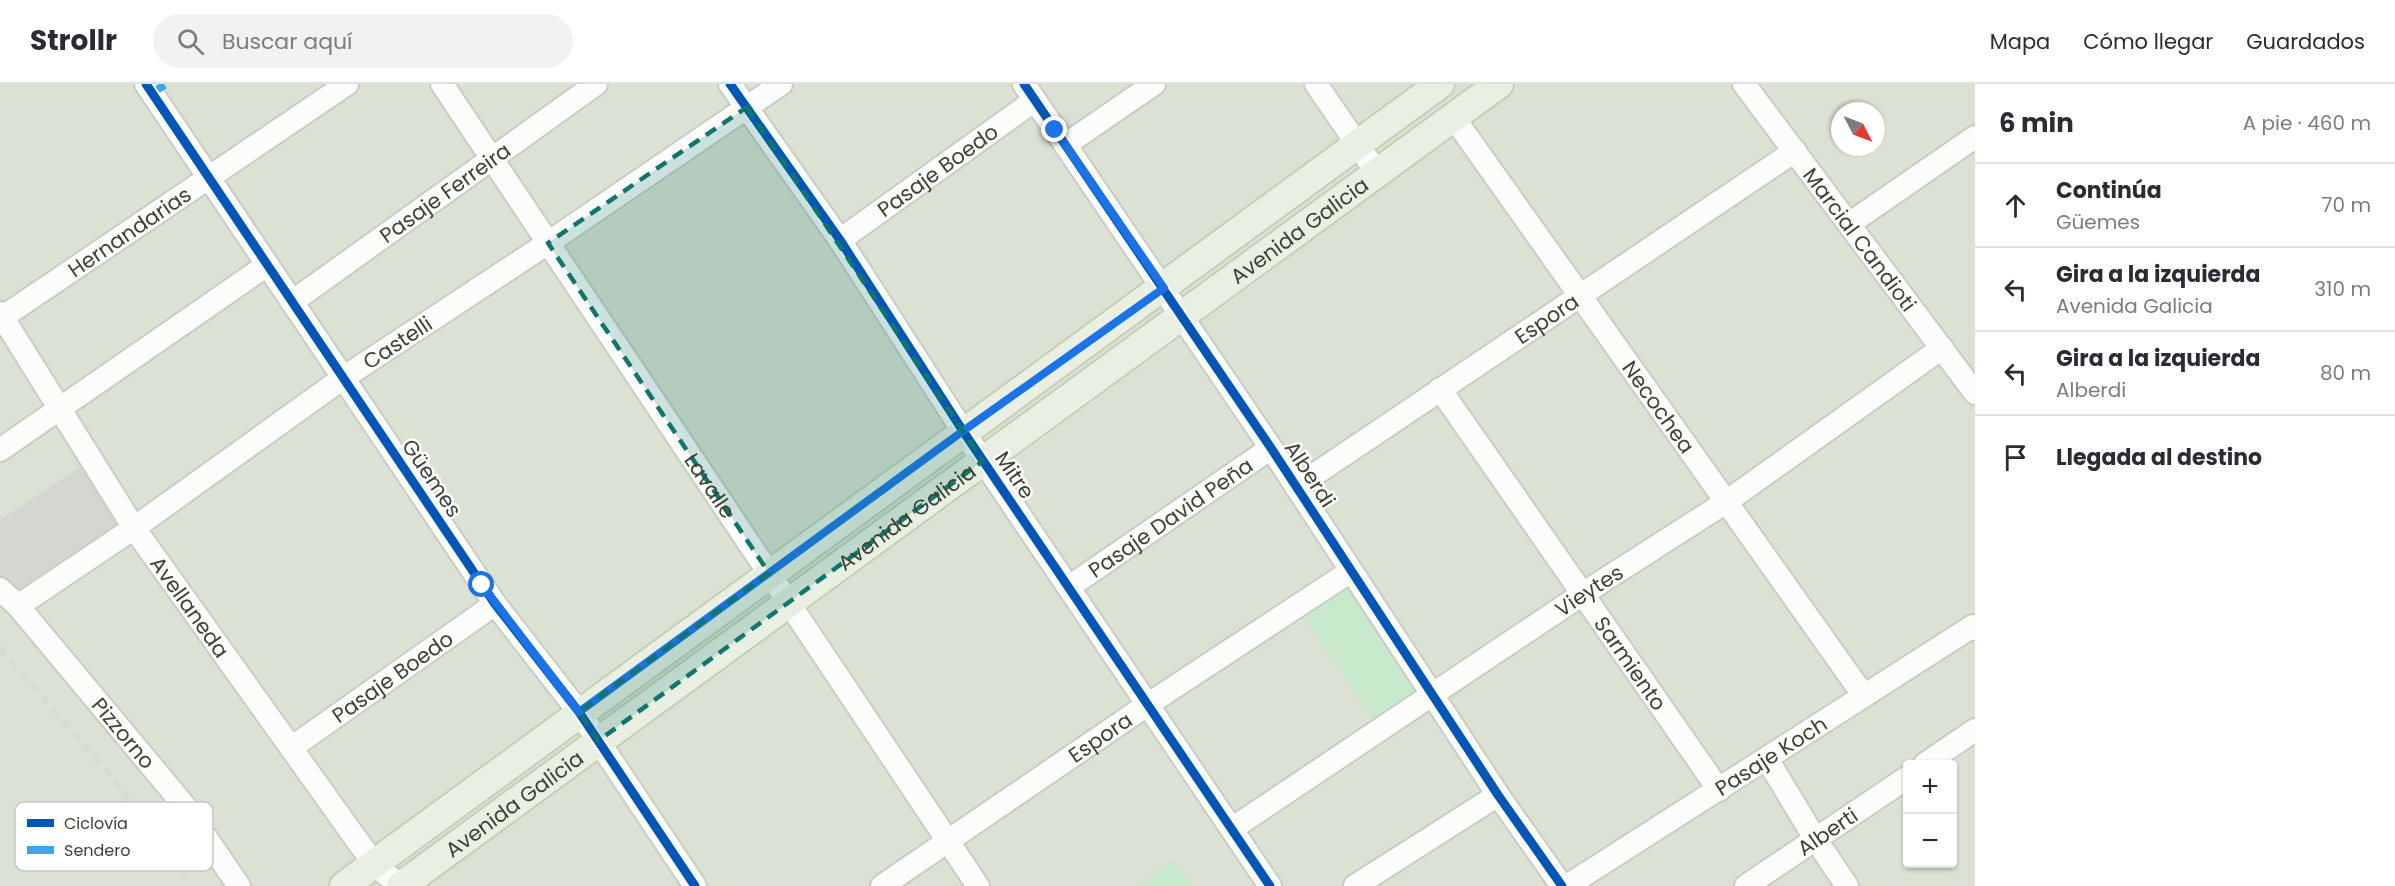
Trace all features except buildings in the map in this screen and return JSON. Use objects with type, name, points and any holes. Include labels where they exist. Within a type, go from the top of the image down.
[{"type":"main road","name":"Avenida Galicia","points":[[344,886],[1440,84]]},
{"type":"main road","name":"Avenida Galicia","points":[[400,886],[1499,84]]},
{"type":"street","name":"Hernandarias","points":[[1,316],[347,84]]},
{"type":"street","name":"Lavalle","points":[[442,84],[978,886]]},
{"type":"street","name":"Pasaje Ferreira","points":[[292,302],[596,84]]},
{"type":"street","name":"Mitre","points":[[730,84],[840,240],[963,431],[1270,886]]},
{"type":"street","name":"Castelli","points":[[18,606],[134,528],[343,378],[548,243],[781,84]]},
{"type":"street","points":[[1065,145],[1154,84]]},
{"type":"street","points":[[1316,84],[1377,173]]},
{"type":"street","name":"Marcial Candioti","points":[[1744,84],[1975,393]]},
{"type":"street","name":"Güemes","points":[[154,87],[208,177],[495,604],[579,712],[695,886]]},
{"type":"street","name":"Alberdi","points":[[1029,92],[1164,288],[1433,693],[1498,795],[1562,886]]},
{"type":"street","name":"Pasaje Boedo","points":[[840,240],[1029,92]]},
{"type":"street","name":"Necochea","points":[[1454,118],[1864,696]]},
{"type":"street","points":[[1849,224],[1975,137]]},
{"type":"street","name":"Espora","points":[[1296,487],[1795,151]]},
{"type":"street","points":[[0,450],[267,265]]},
{"type":"street","name":"Avellaneda","points":[[1,316],[134,528],[374,864],[400,886]]},
{"type":"street","name":"Vieytes","points":[[1233,828],[1584,593],[1726,502],[1942,348]]},
{"type":"street","name":"Sarmiento","points":[[1440,389],[1719,790]]},
{"type":"street","name":"Pasaje David Peña","points":[[1069,587],[1271,448]]},
{"type":"street","name":"Espora","points":[[882,886],[1147,705],[1352,572]]},
{"type":"street","name":"Pizzorno","points":[[0,589],[18,606],[181,802]]},
{"type":"street","name":"Pasaje Boedo","points":[[291,748],[495,604]]},
{"type":"street","name":"Pasaje Koch","points":[[1567,886],[1974,627]]},
{"type":"street","points":[[1932,760],[1975,730]]},
{"type":"street","points":[[1767,759],[1847,886]]},
{"type":"street","name":"Alberti","points":[[1746,886],[1903,780]]},
{"type":"street","points":[[1355,886],[1498,795]]},
{"type":"street","name":"Pizzorno","points":[[213,849],[238,886]]},
{"type":"highlighted area","points":[[747,107],[983,461],[598,741],[579,712],[769,573],[548,243]]},
{"type":"shaded area","points":[[0,84],[1975,84],[1975,886],[0,886]]},
{"type":"green space","points":[[1349,583],[1421,691],[1375,722],[1302,613]]},
{"type":"green space","points":[[1174,860],[1191,886],[1136,886]]},
{"type":"railway","points":[[0,648],[107,771],[130,802]]},
{"type":"railway","points":[[180,871],[191,886]]},
{"type":"marked path","points":[[152,93],[166,84]]},
{"type":"cycle path","points":[[146,84],[495,604],[579,712],[695,886]]},
{"type":"cycle path","points":[[730,84],[840,240],[963,431],[1270,886]]},
{"type":"cycle path","points":[[1024,84],[1271,448],[1498,795],[1562,886]]},
{"type":"route","points":[[482,585],[579,712],[963,431],[1164,288],[1055,130]]}]
